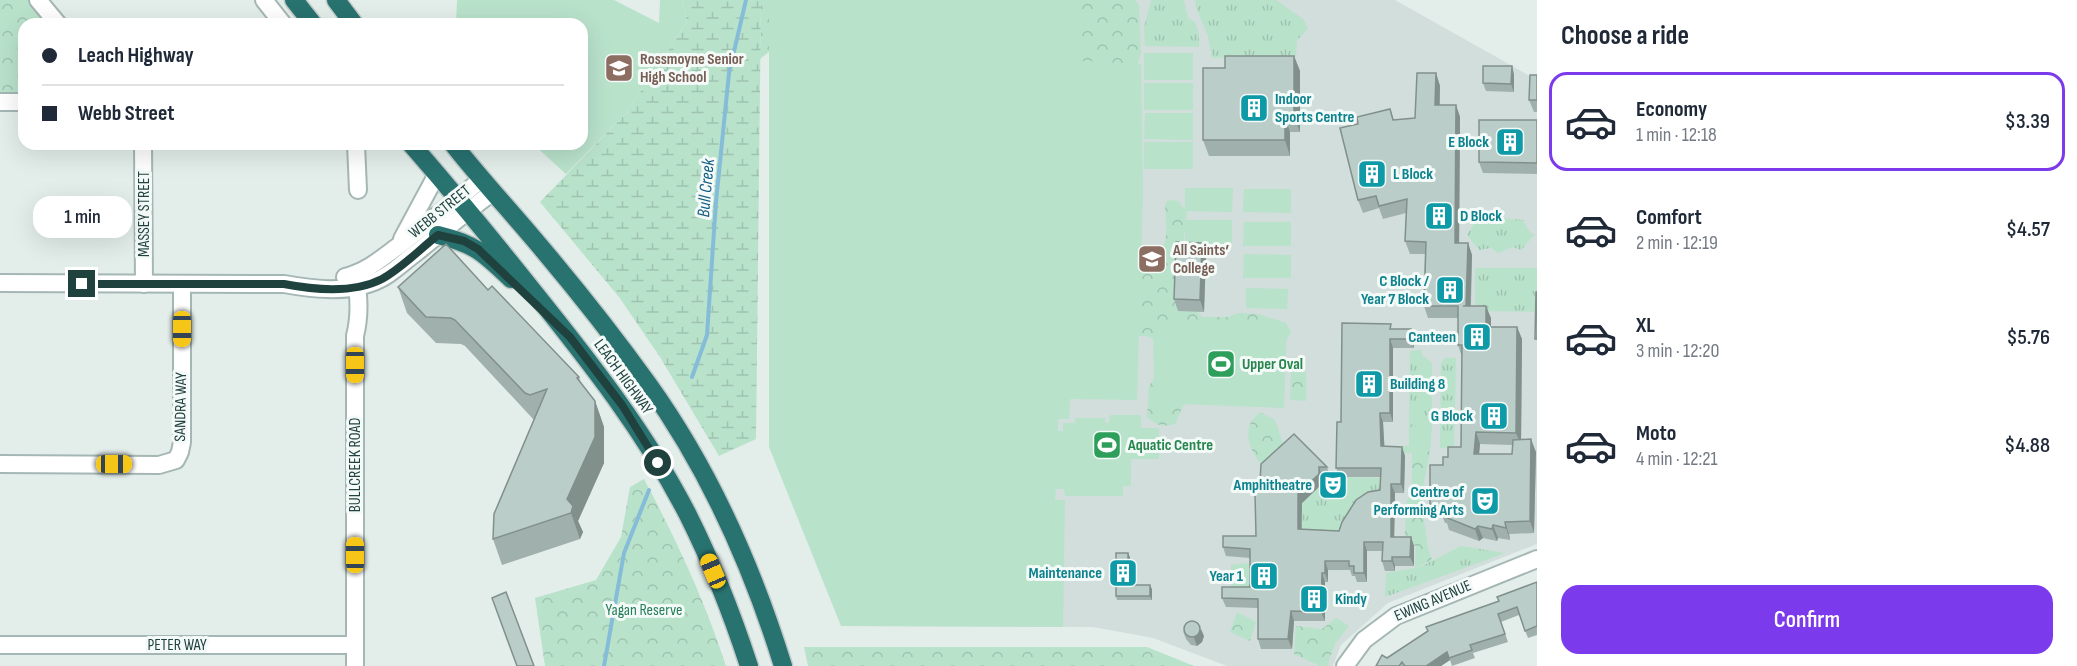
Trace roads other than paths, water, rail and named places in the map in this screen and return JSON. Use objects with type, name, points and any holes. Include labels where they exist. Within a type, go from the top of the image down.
[{"type":"highway","points":[[294,0],[309,18]]},
{"type":"highway","points":[[336,0],[350,18]]},
{"type":"highway","name":"LEACH HIGHWAY","points":[[416,150],[570,337],[622,405],[687,514],[727,603],[749,666]]},
{"type":"highway","name":"LEACH HIGHWAY","points":[[458,150],[599,320],[669,416],[718,501],[752,574],[783,666]]},
{"type":"highway","points":[[438,235],[464,241],[478,249],[570,337]]},
{"type":"street","points":[[38,0],[53,18]]},
{"type":"street","points":[[264,0],[279,18]]},
{"type":"street","points":[[0,102],[18,102]]},
{"type":"street","name":"MASSEY STREET","points":[[142,150],[144,284]]},
{"type":"street","points":[[356,150],[358,189]]},
{"type":"street","name":"WEBB STREET","points":[[399,245],[437,174]]},
{"type":"street","name":"WEBB STREET","points":[[351,282],[399,245],[463,205],[487,185]]},
{"type":"street","name":"WEBB STREET","points":[[0,283],[284,284],[305,288],[351,282],[370,284],[392,272],[438,235],[463,205]]},
{"type":"street","name":"BULLCREEK ROAD","points":[[351,282],[358,324],[355,336],[355,666]]},
{"type":"street","name":"SANDRA WAY","points":[[0,464],[159,465],[176,460],[182,442],[182,284]]},
{"type":"street","name":"EWING AVENUE","points":[[1345,666],[1364,640],[1396,616],[1537,560]]},
{"type":"street","name":"EWING AVENUE","points":[[1356,666],[1371,645],[1400,623],[1537,569]]},
{"type":"street","name":"PETER WAY","points":[[0,645],[355,645]]},
{"type":"waterway","name":"Bull Creek","points":[[692,377],[707,335],[716,202],[729,73],[746,0]]},
{"type":"waterway","name":"Bull Creek","points":[[604,666],[624,553],[649,490]]},
{"type":"place","name":"Rossmoyne Senior High School","points":[[619,68]]},
{"type":"place","name":"Indoor Sports Centre","points":[[1254,108]]},
{"type":"place","name":"E Block","points":[[1510,142]]},
{"type":"place","name":"L Block","points":[[1372,174]]},
{"type":"place","name":"D Block","points":[[1439,216]]},
{"type":"place","name":"All Saints’ College","points":[[1152,259]]},
{"type":"place","name":"C Block / Year 7 Block","points":[[1450,290]]},
{"type":"place","name":"Canteen","points":[[1477,337]]},
{"type":"place","name":"Upper Oval","points":[[1221,364]]},
{"type":"place","name":"Building 8","points":[[1369,384]]},
{"type":"place","name":"G Block","points":[[1494,416]]},
{"type":"place","name":"Aquatic Centre","points":[[1107,445]]},
{"type":"place","name":"Amphitheatre","points":[[1333,485]]},
{"type":"place","name":"Centre of Performing Arts","points":[[1485,501]]},
{"type":"place","name":"Maintenance","points":[[1123,573]]},
{"type":"place","name":"Year 1","points":[[1264,576]]},
{"type":"place","name":"Kindy","points":[[1314,599]]},
{"type":"park label","name":"Yagan Reserve","points":[[644,610]]}]
